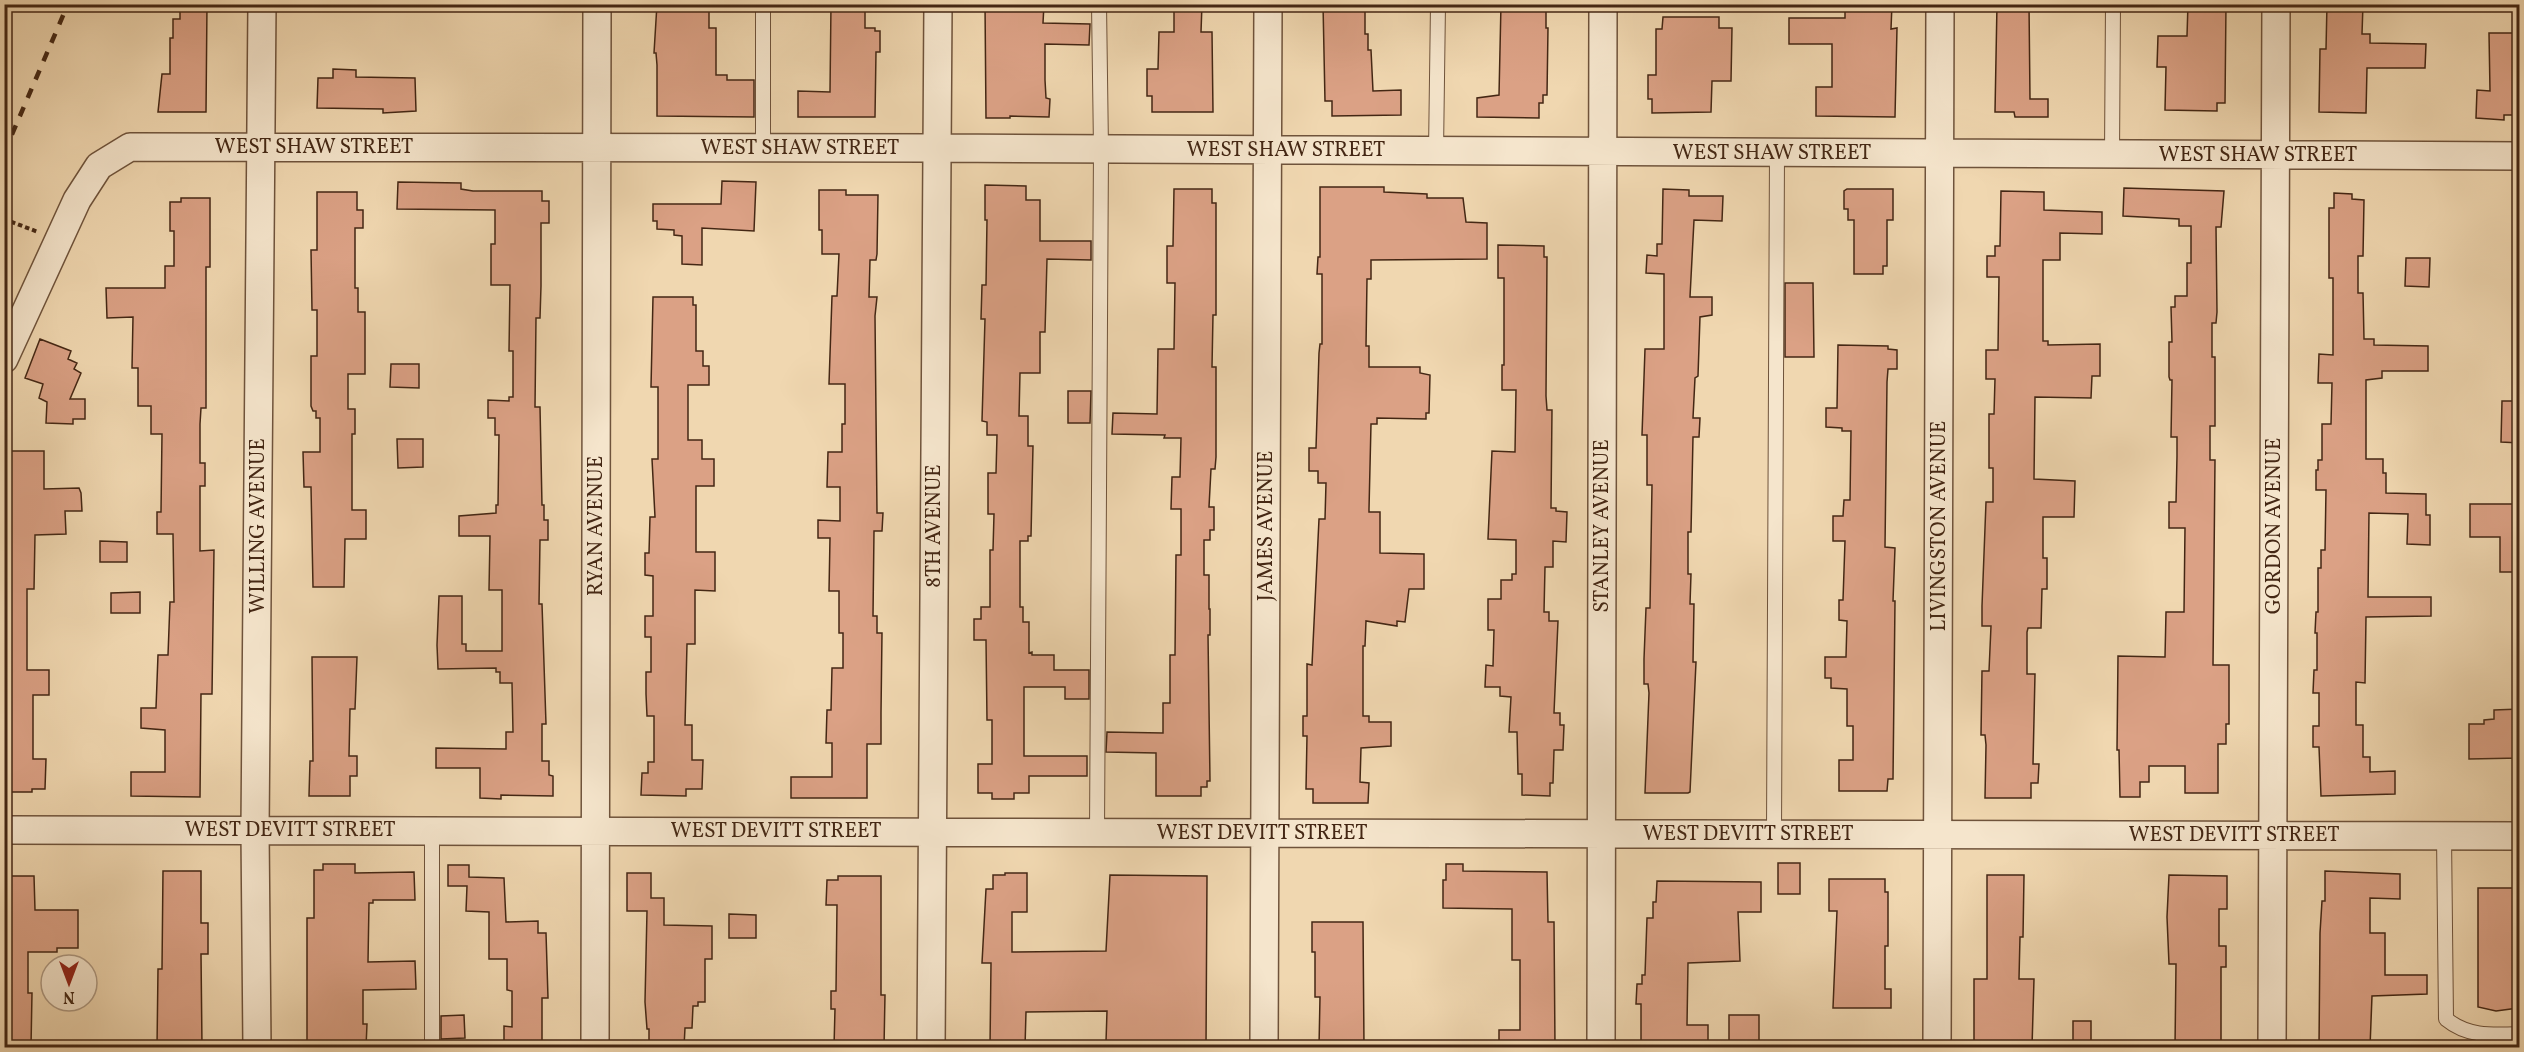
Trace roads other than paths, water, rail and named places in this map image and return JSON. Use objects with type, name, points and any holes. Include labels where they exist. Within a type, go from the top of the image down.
[{"type":"street","name":"WILLING AVENUE","points":[[257,1047],[255,830],[262,4]]},
{"type":"street","name":"RYAN AVENUE","points":[[595,1047],[597,4]]},
{"type":"street","name":"8TH AVENUE","points":[[931,1047],[938,4]]},
{"type":"street","name":"JAMES AVENUE","points":[[1263,1047],[1268,4]]},
{"type":"street","name":"STANLEY AVENUE","points":[[1601,1047],[1603,4]]},
{"type":"street","name":"LIVINGSTON AVENUE","points":[[1937,1047],[1941,4]]},
{"type":"street","name":"GORDON AVENUE","points":[[2272,1047],[2276,4]]},
{"type":"street","name":"WEST SHAW STREET","points":[[4,358],[77,200],[99,166],[130,147],[1101,148],[1436,152],[2520,156]]},
{"type":"street","name":"WEST DEVITT STREET","points":[[4,830],[2520,836]]},
{"type":"lane","points":[[763,4],[763,148]]},
{"type":"lane","points":[[1097,832],[1101,148],[1099,4]]},
{"type":"lane","points":[[1436,152],[1438,4]]},
{"type":"lane","points":[[2112,154],[2113,4]]},
{"type":"lane","points":[[1774,834],[1777,153]]},
{"type":"lane","points":[[432,831],[432,1047]]},
{"type":"lane","points":[[2444,836],[2446,1019],[2455,1026],[2477,1035],[2520,1034]]},
{"type":"railway","points":[[4,153],[68,4]]}]
